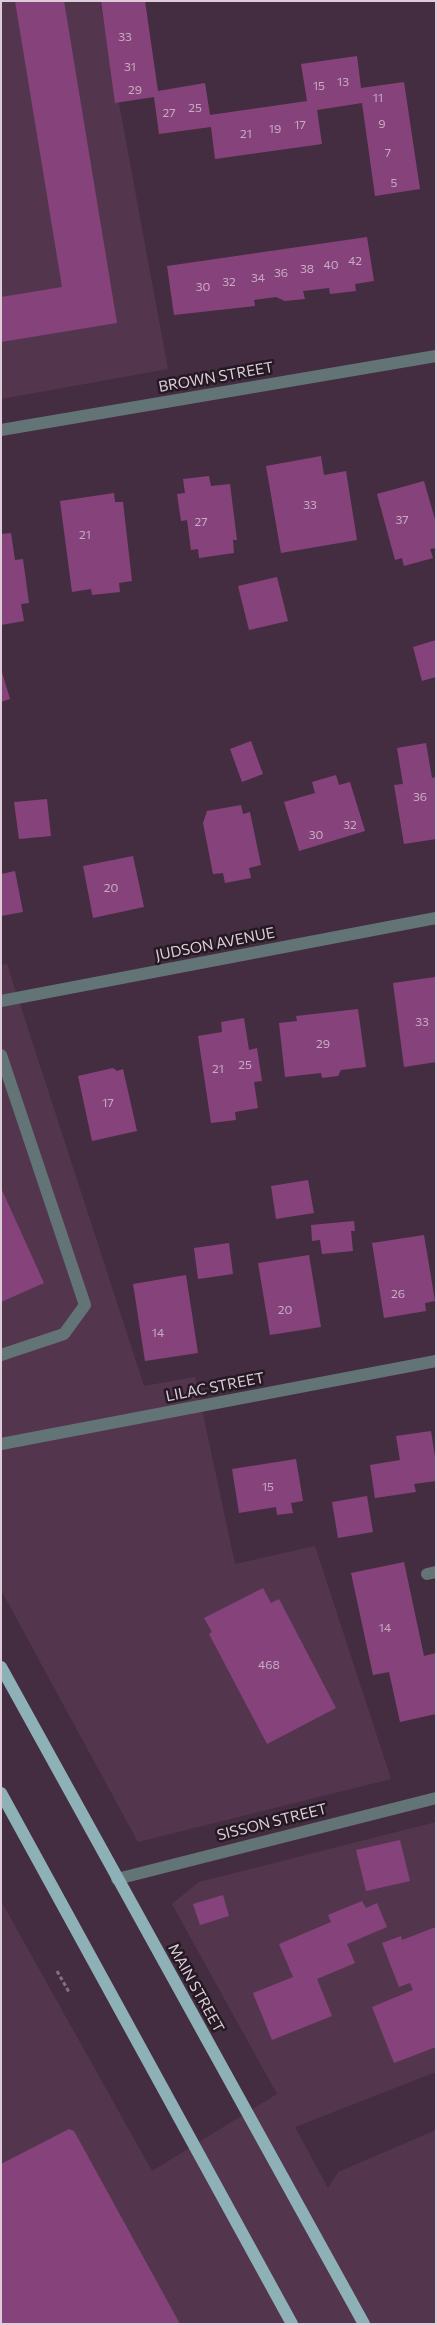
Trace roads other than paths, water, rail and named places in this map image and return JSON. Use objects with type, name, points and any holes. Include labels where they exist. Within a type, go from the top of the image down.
[{"type":"main road","name":"MAIN STREET","points":[[1,1667],[364,2324]]},
{"type":"main road","points":[[1,1793],[292,2324]]},
{"type":"street","name":"BROWN STREET","points":[[1,430],[436,356]]},
{"type":"street","name":"JUDSON AVENUE","points":[[1,1001],[436,918]]},
{"type":"street","points":[[1,1055],[85,1305],[64,1334],[1,1355]]},
{"type":"street","name":"LILAC STREET","points":[[1,1444],[436,1361]]},
{"type":"street","name":"SISSON STREET","points":[[117,1879],[436,1798]]}]
